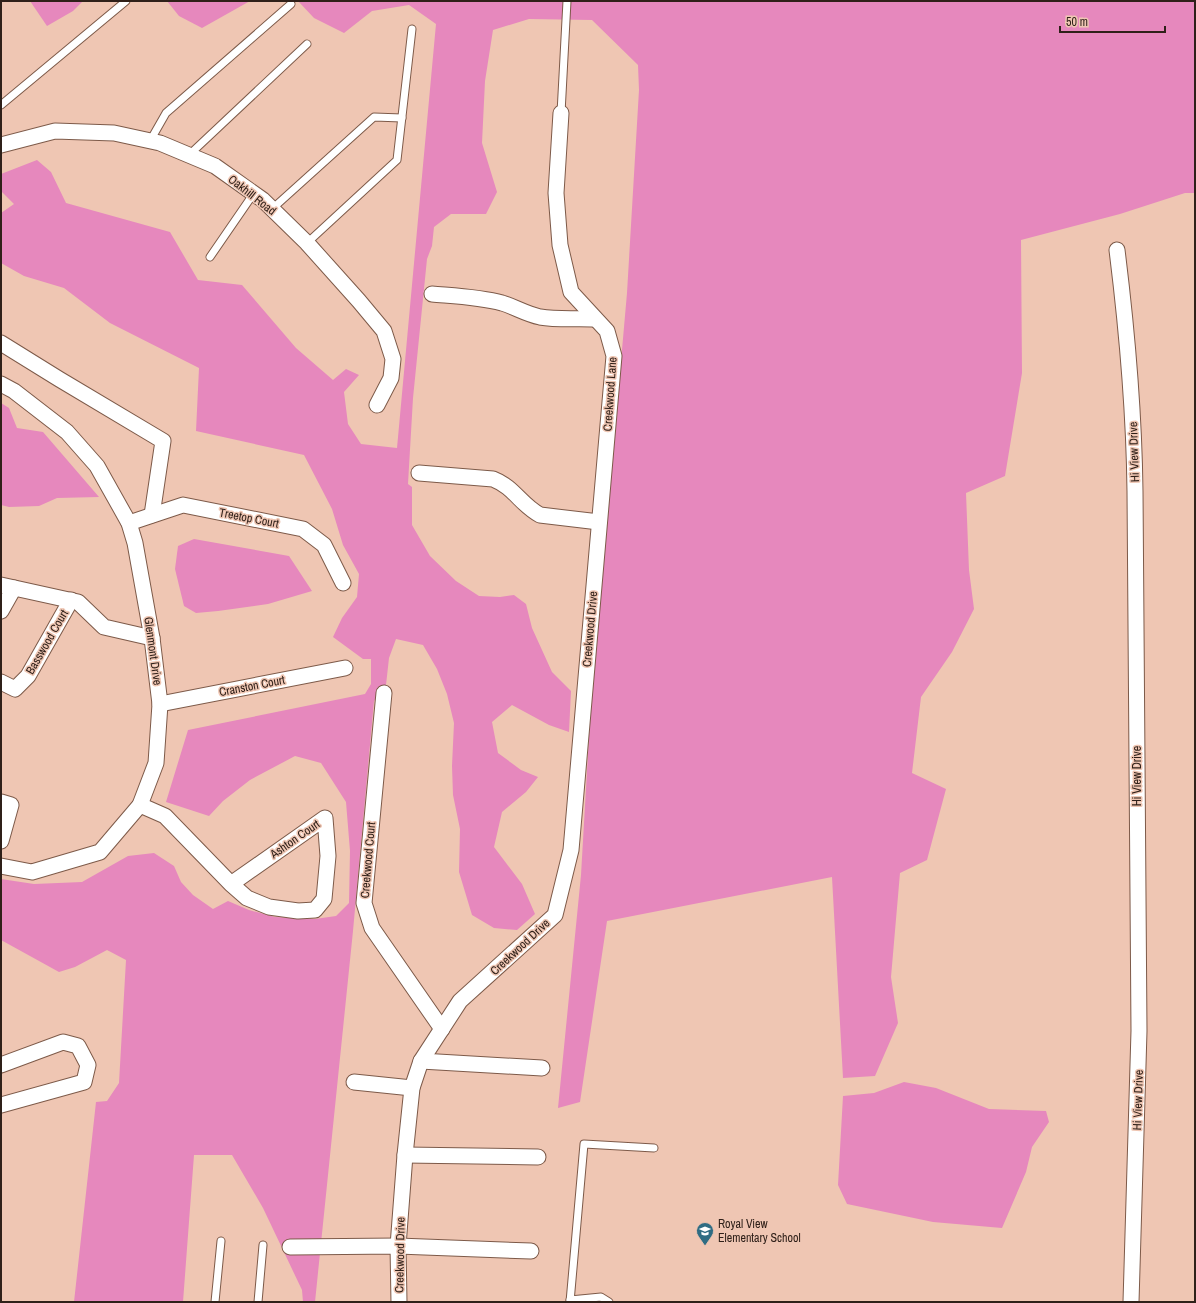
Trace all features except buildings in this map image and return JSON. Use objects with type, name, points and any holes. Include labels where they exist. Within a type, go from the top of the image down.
[{"type":"street","name":"Creekwood Lane","points":[[561,113],[556,193],[560,245],[571,292],[607,332],[614,356],[599,522]]},
{"type":"street","name":"Oakhill Road","points":[[1,145],[55,131],[114,133],[150,140],[189,155],[214,166],[254,193],[264,200],[307,243],[384,331],[393,359],[392,372],[391,378],[377,405]]},
{"type":"street","name":"Hi View Drive","points":[[1117,250],[1128,350],[1135,452],[1140,1016],[1132,1302]]},
{"type":"street","points":[[432,294],[495,302],[515,307],[528,314],[541,317],[596,318]]},
{"type":"street","points":[[1,343],[162,441],[152,515]]},
{"type":"street","name":"Glenmont Drive","points":[[1,384],[14,391],[67,432],[97,466],[130,523],[152,638],[160,704],[156,763],[140,805],[100,852],[32,872],[1,866]]},
{"type":"street","points":[[419,473],[493,480],[504,483],[533,511],[540,515],[599,522]]},
{"type":"street","name":"Treetop Court","points":[[130,523],[183,505],[304,529],[324,545],[342,583]]},
{"type":"street","name":"Creekwood Drive","points":[[399,1302],[398,1246],[405,1155],[412,1088],[421,1061],[460,1002],[555,915],[571,850],[599,522]]},
{"type":"street","points":[[1,611],[8,586]]},
{"type":"street","name":"Basswood Court","points":[[8,586],[78,602],[104,627],[152,638]]},
{"type":"street","name":"Basswood Court","points":[[1,682],[15,689],[28,676],[71,600]]},
{"type":"street","name":"Cranston Court","points":[[160,704],[345,668]]},
{"type":"street","name":"Creekwood Court","points":[[384,693],[364,903],[372,928],[442,1029]]},
{"type":"street","points":[[1,802],[11,805],[1,841]]},
{"type":"street","name":"Ashton Court","points":[[140,805],[165,816],[231,884],[247,898],[269,907],[298,911],[315,910],[324,899],[328,856],[325,818],[231,884]]},
{"type":"street","points":[[1,1065],[63,1042],[78,1046],[88,1065],[84,1082],[1,1105]]},
{"type":"street","points":[[421,1061],[542,1068]]},
{"type":"street","points":[[354,1082],[412,1088]]},
{"type":"street","points":[[405,1155],[538,1157]]},
{"type":"street","points":[[290,1247],[398,1246],[531,1251]]},
{"type":"lane","points":[[1,105],[126,1]]},
{"type":"lane","points":[[561,113],[567,1]]},
{"type":"lane","points":[[150,140],[166,113],[291,4]]},
{"type":"lane","points":[[307,243],[397,160],[412,29]]},
{"type":"lane","points":[[189,155],[306,44]]},
{"type":"lane","points":[[272,209],[374,117],[402,118]]},
{"type":"lane","points":[[210,257],[254,193]]},
{"type":"lane","points":[[609,1302],[601,1297],[570,1301],[584,1144],[654,1148]]},
{"type":"lane","points":[[215,1302],[221,1241]]},
{"type":"lane","points":[[258,1302],[263,1245]]},
{"type":"shaded area","points":[[30,1],[83,1],[73,11],[47,26]]},
{"type":"shaded area","points":[[167,1],[250,1],[202,28],[179,16]]},
{"type":"shaded area","points":[[298,1],[1195,1],[1195,193],[1185,193],[1120,214],[1021,240],[1022,373],[1005,476],[966,493],[969,570],[974,609],[952,652],[921,697],[912,773],[946,789],[927,860],[900,873],[891,977],[898,1023],[875,1076],[843,1078],[832,877],[607,921],[580,1102],[558,1108],[581,875],[591,702],[627,293],[639,90],[638,65],[592,20],[529,19],[493,30],[485,81],[482,143],[497,192],[486,214],[451,214],[434,227],[432,246],[427,259],[413,398],[408,484],[412,487],[412,525],[430,556],[456,581],[479,596],[500,597],[514,595],[526,604],[532,628],[552,672],[571,691],[569,732],[549,725],[512,705],[492,722],[498,753],[521,770],[538,777],[526,792],[502,812],[494,847],[522,884],[535,914],[517,930],[494,928],[472,915],[459,872],[460,829],[453,795],[452,766],[454,723],[447,694],[437,669],[423,645],[396,639],[389,658],[386,685],[374,701],[353,931],[315,1302],[303,1302],[302,1290],[263,1208],[232,1155],[194,1155],[183,1302],[74,1302],[96,1102],[107,1101],[119,1083],[126,960],[107,950],[75,967],[59,972],[1,940],[1,879],[34,884],[82,882],[128,856],[154,853],[174,866],[181,882],[193,895],[213,909],[228,901],[249,910],[275,917],[315,919],[336,916],[349,903],[350,851],[346,802],[321,763],[295,756],[250,780],[223,801],[209,816],[166,802],[188,730],[365,694],[371,684],[371,659],[363,659],[333,637],[342,618],[357,597],[359,574],[343,545],[332,509],[304,455],[196,431],[199,368],[110,323],[64,288],[24,276],[1,263],[1,213],[14,204],[1,191],[1,174],[37,160],[51,172],[66,203],[170,232],[198,280],[242,285],[296,348],[333,380],[346,369],[359,375],[344,392],[348,424],[361,444],[397,448],[436,24],[409,5],[372,11],[344,33],[314,18]]},
{"type":"shaded area","points":[[1,403],[9,408],[17,428],[43,432],[99,497],[57,498],[39,506],[9,507],[1,505]]},
{"type":"shaded area","points":[[194,539],[289,556],[312,591],[268,604],[196,613],[184,606],[175,569],[178,546]]},
{"type":"shaded area","points":[[904,1082],[936,1088],[989,1109],[1046,1111],[1049,1122],[1032,1147],[1026,1172],[1002,1228],[933,1222],[847,1204],[838,1185],[843,1096],[874,1093]]},
{"type":"place","name":"Royal View Elementary School","points":[[705,1246]]}]
